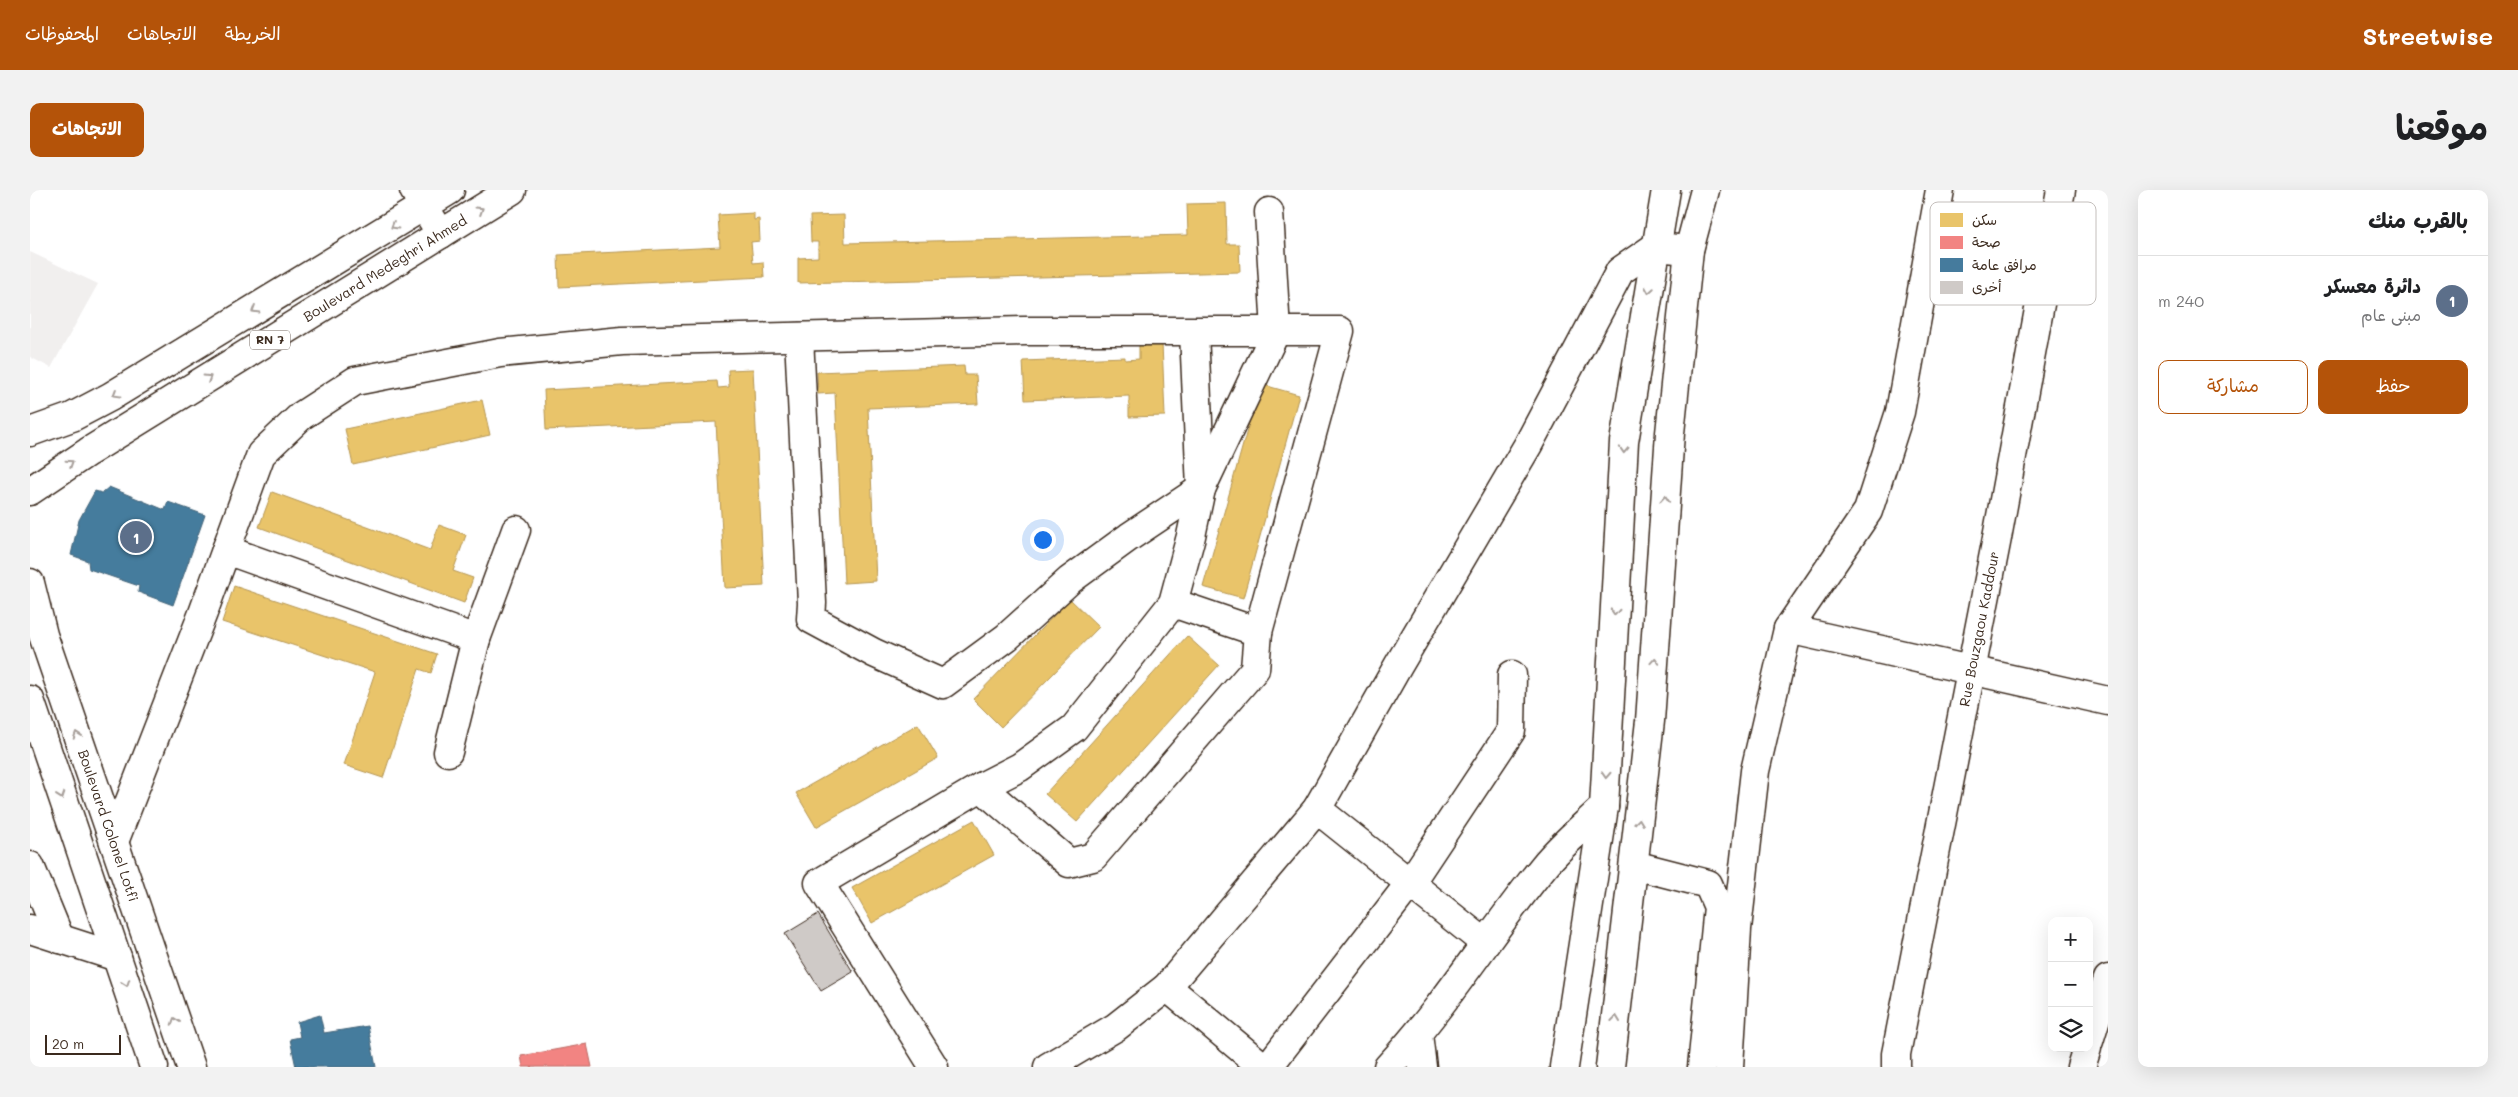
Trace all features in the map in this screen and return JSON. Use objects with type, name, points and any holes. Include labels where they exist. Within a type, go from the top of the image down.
[{"type":"street","name":"RN 7","points":[[30,432],[72,417],[110,397],[420,198],[450,190]]},
{"type":"street","name":"Boulevard Medeghri Ahmed","points":[[30,491],[88,452],[512,190]]},
{"type":"street","points":[[1564,1067],[1604,807],[1624,442],[1666,190]]},
{"type":"street","points":[[1610,1067],[1650,721],[1670,433],[1689,250],[1705,190]]},
{"type":"street","points":[[420,198],[442,234]]},
{"type":"street","points":[[934,1067],[819,883],[981,787],[1020,768],[1074,728],[1173,603],[1201,489],[1276,331],[1270,212]]},
{"type":"street","points":[[1729,1067],[1737,929],[1755,771],[1788,629],[1868,511],[1900,412],[1930,246]]},
{"type":"street","points":[[1048,1067],[1116,1027],[1167,987],[1317,809],[1398,666],[1528,445],[1620,271],[1655,247],[1689,250]]},
{"type":"street","name":"Rue Bouzgaou Kaddour","points":[[1896,1067],[1896,1054],[1971,671],[2039,305]]},
{"type":"street","points":[[114,842],[261,454],[302,416],[356,381],[500,353],[622,341],[1025,331],[1340,331],[1258,632],[1255,669],[1093,857],[1069,863],[981,787]]},
{"type":"street","points":[[1194,332],[1201,489]]},
{"type":"street","points":[[799,337],[812,603],[811,619],[874,653],[943,684],[1007,637],[1078,575],[1129,537],[1201,489]]},
{"type":"street","points":[[448,752],[476,639],[516,530]]},
{"type":"street","points":[[226,550],[476,639]]},
{"type":"street","name":"Boulevard Colonel Lotfi","points":[[30,583],[43,635],[191,1067]]},
{"type":"street","points":[[1173,603],[1258,632]]},
{"type":"street","points":[[1788,629],[2108,701]]},
{"type":"street","points":[[1268,1067],[1410,883],[1511,731],[1512,675]]},
{"type":"street","points":[[30,700],[154,1067]]},
{"type":"street","points":[[1388,1067],[1418,1034],[1484,943],[1546,864],[1604,807]]},
{"type":"street","points":[[1317,809],[1484,943]]},
{"type":"street","points":[[1634,865],[1708,884],[1718,907],[1702,1067]]},
{"type":"street","points":[[30,866],[60,939]]},
{"type":"street","points":[[30,929],[117,957]]},
{"type":"street","points":[[2087,1057],[2108,979]]},
{"type":"street","points":[[1167,987],[1263,1067]]},
{"type":"street","points":[[1418,1034],[1422,1067]]},
{"type":"shaded area","points":[[30,252],[98,284],[51,368],[30,357]]},
{"type":"building: سكن","points":[[1226,203],[1227,244],[1239,244],[1240,272],[798,283],[798,258],[818,257],[818,242],[811,242],[810,216],[844,215],[845,243],[1188,235],[1187,204]]},
{"type":"building: سكن","points":[[754,213],[754,220],[759,219],[760,241],[751,242],[753,263],[763,262],[764,277],[559,287],[558,255],[720,247],[718,215]]},
{"type":"building: سكن","points":[[1162,343],[1165,416],[1129,417],[1129,396],[1025,400],[1023,361],[1125,357],[1125,360],[1139,359],[1139,344]]},
{"type":"building: سكن","points":[[964,366],[965,375],[976,375],[978,404],[868,408],[876,581],[844,583],[835,393],[818,394],[817,372]]},
{"type":"building: سكن","points":[[753,369],[764,586],[725,588],[716,422],[546,430],[544,390],[717,381],[718,388],[729,387],[728,370]]},
{"type":"building: سكن","points":[[1260,384],[1299,395],[1243,598],[1203,587]]},
{"type":"building: سكن","points":[[482,400],[490,435],[353,465],[345,429]]},
{"type":"building: سكن","points":[[272,492],[430,550],[439,525],[466,535],[453,571],[473,578],[464,603],[259,527]]},
{"type":"building: سكن","points":[[234,586],[437,654],[431,673],[419,669],[383,778],[344,765],[375,672],[222,622]]},
{"type":"building: سكن","points":[[1070,599],[1099,627],[1001,727],[973,699]]},
{"type":"building: سكن","points":[[1187,636],[1219,665],[1077,822],[1045,794]]},
{"type":"building: سكن","points":[[918,724],[938,758],[816,827],[796,793]]},
{"type":"building: سكن","points":[[974,820],[994,855],[872,923],[852,888]]},
{"type":"building: صحة","points":[[587,1044],[592,1067],[523,1067],[521,1056]]},
{"type":"building: مرافق عامة","points":[[109,487],[165,510],[168,502],[205,515],[173,605],[138,592],[139,586],[89,569],[88,561],[71,555],[79,520],[95,491],[102,493]]},
{"type":"building: مرافق عامة","points":[[320,1015],[324,1033],[368,1026],[376,1067],[296,1067],[290,1039],[300,1037],[297,1022]]},
{"type":"building: أخرى","points":[[818,914],[853,972],[821,991],[785,934]]},
{"type":"place","name":"دائرة معسكر","points":[[136,537]]}]
